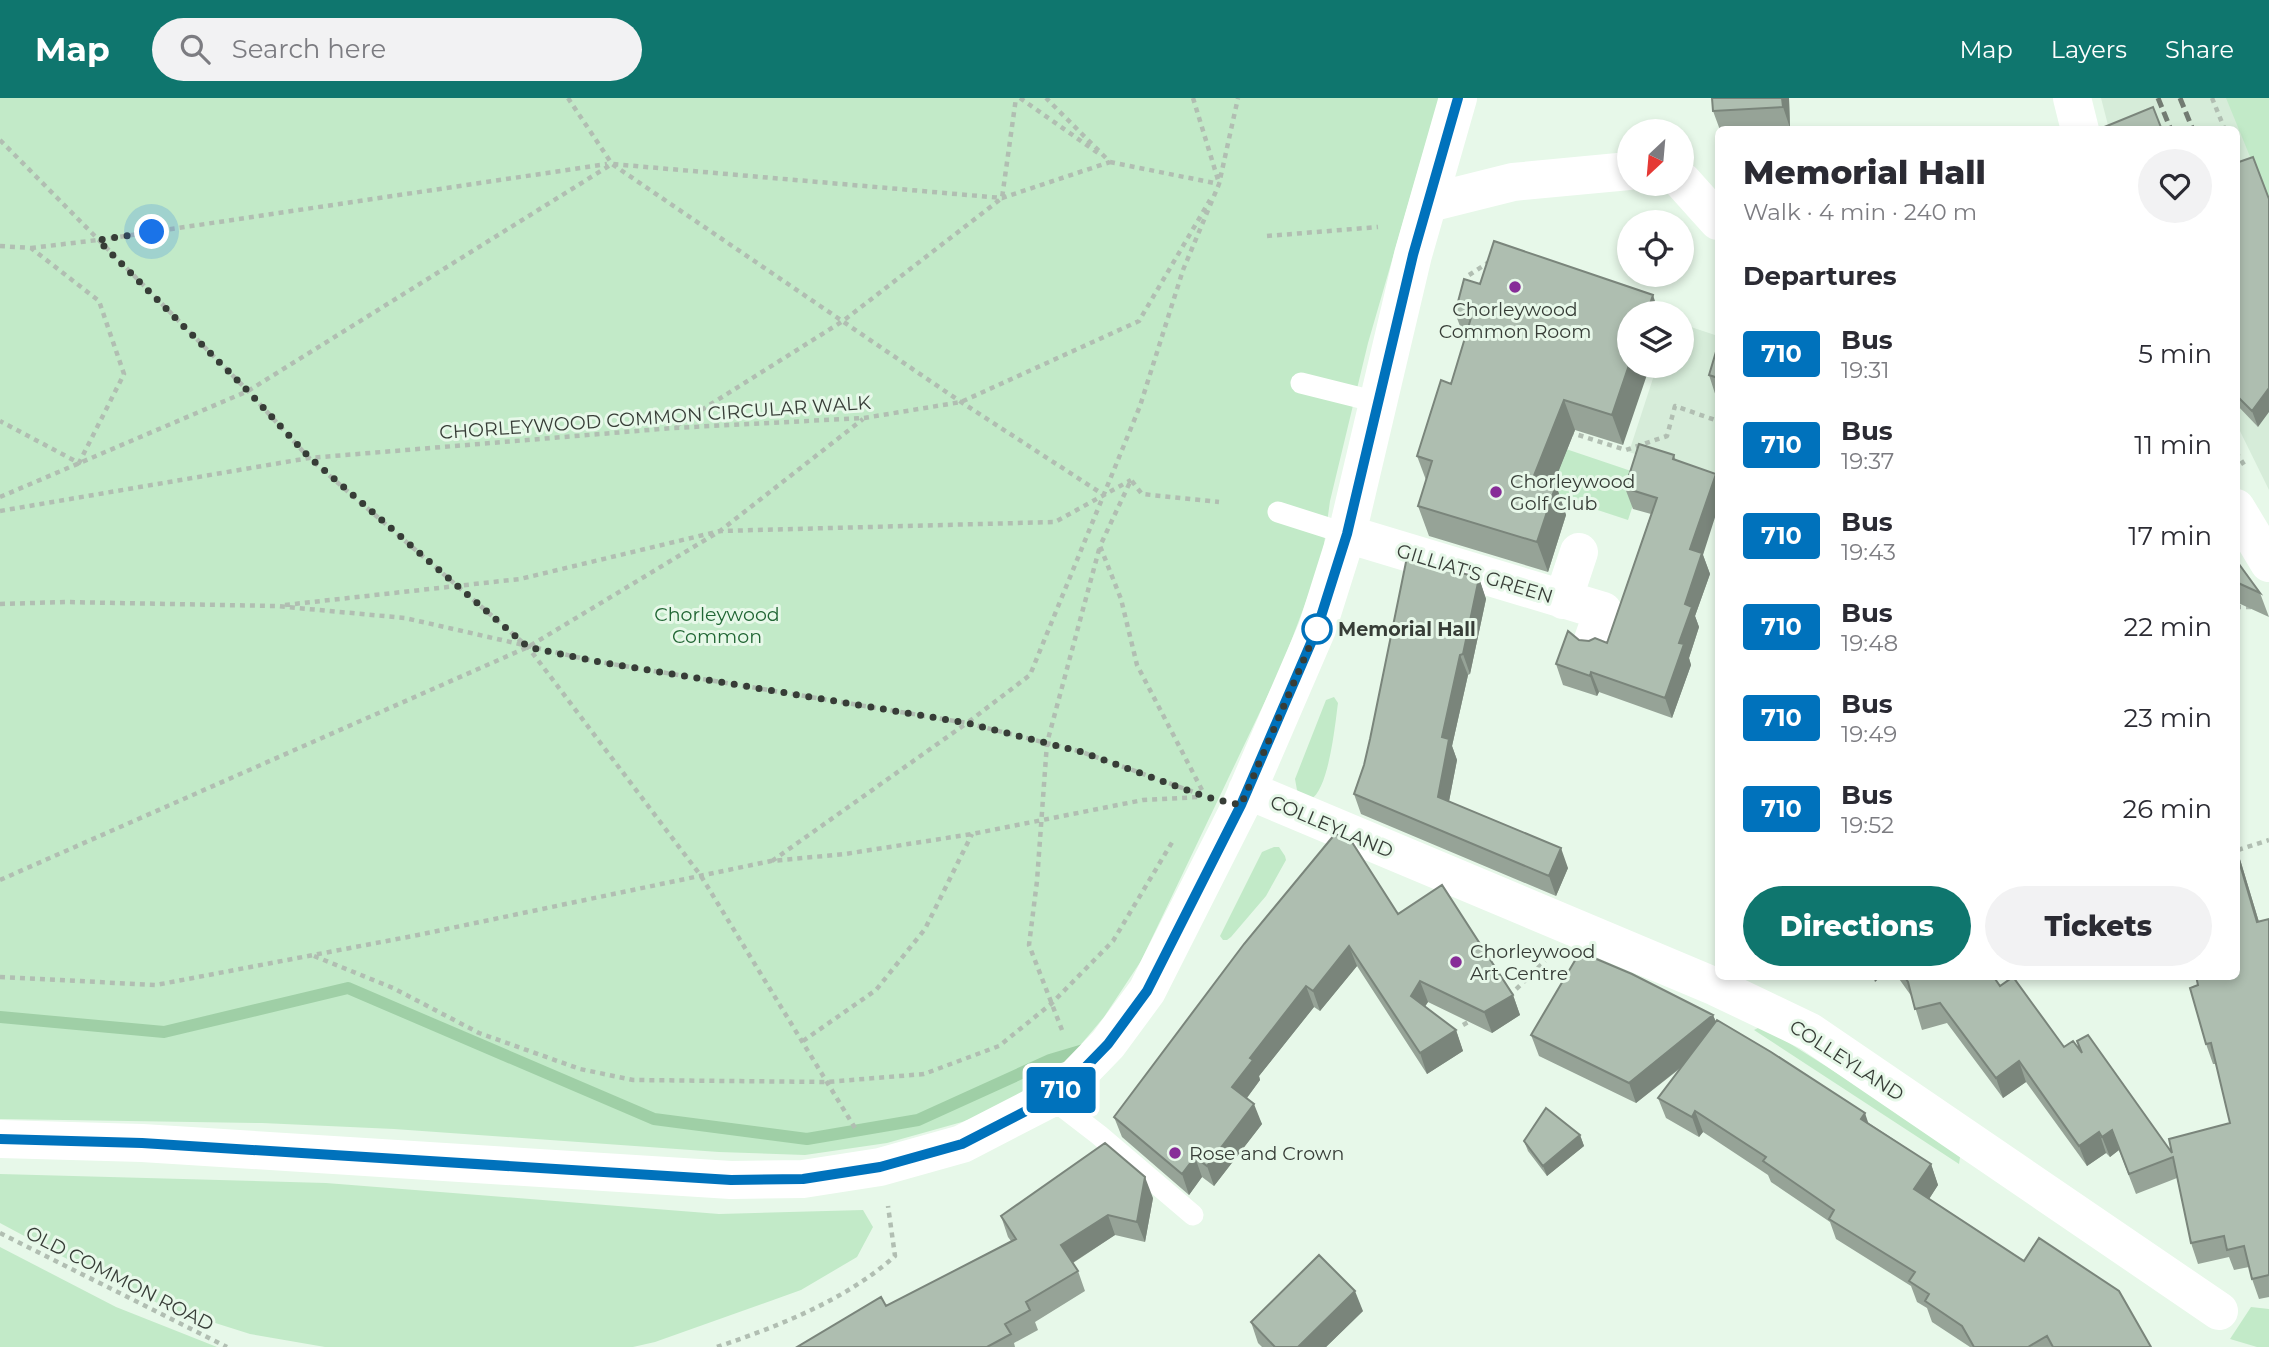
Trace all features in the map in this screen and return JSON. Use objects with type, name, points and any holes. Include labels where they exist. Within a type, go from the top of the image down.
[{"type":"street","points":[[0,1139],[142,1143],[731,1180],[803,1179],[880,1167],[962,1144],[1063,1088],[1108,1044],[1147,991],[1247,790],[1317,629],[1347,534],[1425,213],[1458,98]]},
{"type":"street","points":[[2072,98],[2079,126]]},
{"type":"street","points":[[1425,213],[1513,182],[1617,172]]},
{"type":"street","points":[[1694,194],[1715,218]]},
{"type":"street","points":[[2240,515],[2269,563]]},
{"type":"street","name":"GILLIAT'S GREEN","points":[[1347,534],[1563,600],[1598,626]]},
{"type":"street","points":[[1563,600],[1579,552]]},
{"type":"street","name":"COLLEYLAND","points":[[1247,790],[1567,924],[1717,981],[1810,1032],[2219,1311]]},
{"type":"lane","points":[[1301,383],[1377,402]]},
{"type":"lane","points":[[1278,512],[1347,534]]},
{"type":"lane","points":[[1063,1088],[1100,1135],[1193,1215]]},
{"type":"path","points":[[568,98],[612,164],[961,402],[1104,495]]},
{"type":"path","points":[[1002,198],[1018,98],[1110,162],[1219,184]]},
{"type":"path","points":[[1046,98],[1110,162]]},
{"type":"path","points":[[1193,98],[1219,184]]},
{"type":"path","points":[[771,862],[1030,675],[1140,406],[1183,270],[1219,184],[1238,98]]},
{"type":"path","points":[[2212,98],[2223,126]]},
{"type":"path","points":[[0,140],[248,391],[309,457],[528,647],[701,876],[880,1167],[895,1256],[879,1270],[829,1301],[747,1337],[717,1347]]},
{"type":"path","points":[[673,428],[843,321],[1002,198],[1110,162]]},
{"type":"path","points":[[0,497],[248,391],[612,164]]},
{"type":"path","points":[[0,246],[31,248],[98,240],[612,164],[1002,198]]},
{"type":"path","points":[[2240,165],[2242,169]]},
{"type":"path","name":"CHORLEYWOOD COMMON CIRCULAR WALK","points":[[0,511],[309,457],[673,428],[864,418],[961,402],[1139,321],[1219,184]]},
{"type":"path","points":[[1267,236],[1425,213]]},
{"type":"path","points":[[31,248],[99,301],[124,374],[79,463]]},
{"type":"path","points":[[1469,275],[1492,260]]},
{"type":"path","points":[[1559,429],[1626,450],[1667,436],[1675,406],[1715,420]]},
{"type":"path","points":[[0,880],[528,647],[720,531],[864,418]]},
{"type":"path","points":[[0,422],[79,463]]},
{"type":"path","points":[[276,606],[520,579],[720,531],[1055,522],[1131,480]]},
{"type":"path","points":[[1131,480],[1142,494],[1219,502]]},
{"type":"path","points":[[1063,1088],[1072,1053],[1029,945],[1047,743],[1100,546],[1131,480]]},
{"type":"path","points":[[1100,546],[1121,599],[1137,665],[1206,797]]},
{"type":"path","points":[[0,604],[276,606],[405,618],[594,661],[967,723],[1082,752],[1206,797]]},
{"type":"path","points":[[2240,607],[2258,607]]},
{"type":"path","points":[[1198,807],[1206,797]]},
{"type":"path","points":[[0,977],[156,985],[314,956],[771,862],[845,854],[972,834],[1143,800],[1206,797]]},
{"type":"path","points":[[803,1041],[877,990],[925,929],[972,834]]},
{"type":"path","points":[[314,956],[393,988],[479,1033],[580,1069],[633,1080],[827,1082],[924,1074],[999,1046],[1051,1004],[1113,941],[1176,837]]},
{"type":"path","points":[[2240,849],[2269,840]]},
{"type":"path","points":[[1508,998],[1550,955],[1567,924]]},
{"type":"path","points":[[1463,1025],[1474,1018]]},
{"type":"path","name":"OLD COMMON ROAD","points":[[0,1233],[227,1347]]},
{"type":"shaded area","points":[[2101,98],[2269,98],[2269,490],[2240,431],[2240,126],[2108,126]]},
{"type":"shaded area","points":[[1694,328],[1715,335],[1715,481],[1629,452],[1653,378],[1694,378]]},
{"type":"green space","name":"Chorleywood Common","points":[[0,98],[1439,98],[1368,343],[1330,501],[1322,559],[1281,668],[1141,961],[1104,1017],[1078,1048],[1023,1095],[995,1110],[962,1122],[887,1143],[805,1155],[262,1123],[0,1119]]},
{"type":"green space","points":[[2226,98],[2269,98],[2269,203],[2240,132],[2240,126],[2237,126]]},
{"type":"green space","points":[[1563,448],[1643,475],[1628,520],[1549,494]]},
{"type":"green space","points":[[1334,697],[1338,703],[1333,741],[1322,784],[1310,800],[1301,799],[1295,779],[1326,700]]},
{"type":"green space","points":[[1279,847],[1286,860],[1266,896],[1231,937],[1223,940],[1220,936],[1262,852]]},
{"type":"green space","points":[[1762,1026],[1961,1151],[1959,1164],[1754,1030]]},
{"type":"green space","points":[[0,1174],[326,1183],[719,1214],[863,1210],[873,1227],[857,1257],[801,1290],[655,1342],[633,1347],[325,1347],[250,1334],[168,1308],[84,1268],[0,1223]]},
{"type":"green space","points":[[0,1247],[116,1307],[217,1347],[0,1347]]},
{"type":"green space","points":[[2251,1307],[2269,1309],[2269,1347],[2257,1347],[2230,1339]]},
{"type":"building","points":[[1712,98],[1782,98],[1783,107],[1713,111]]},
{"type":"building","points":[[2153,107],[2160,126],[2107,126]]},
{"type":"building","points":[[2253,157],[2269,199],[2269,388],[2252,411],[2240,399],[2240,162]]},
{"type":"building","points":[[1494,241],[1617,283],[1617,287],[1629,287],[1653,295],[1651,301],[1617,301],[1617,378],[1625,378],[1612,415],[1564,400],[1533,478],[1556,485],[1537,542],[1418,506],[1432,461],[1417,456],[1441,380],[1451,384],[1471,318],[1455,313],[1464,279],[1480,284]]},
{"type":"building","points":[[1715,355],[1715,377],[1709,375]]},
{"type":"building","points":[[1639,444],[1674,455],[1673,459],[1715,474],[1690,549],[1702,553],[1685,604],[1692,607],[1679,643],[1684,644],[1665,698],[1591,672],[1590,676],[1556,664],[1568,631],[1579,640],[1589,641],[1595,638],[1607,643],[1657,498],[1625,488]]},
{"type":"building","points":[[1407,557],[1479,578],[1442,737],[1449,739],[1438,797],[1561,848],[1549,876],[1354,794],[1370,739]]},
{"type":"building","points":[[2240,566],[2260,593],[2240,584]]},
{"type":"building","points":[[1335,834],[1350,839],[1398,914],[1442,885],[1513,995],[1484,1012],[1420,981],[1411,996],[1456,1030],[1420,1053],[1349,946],[1313,991],[1306,986],[1250,1058],[1253,1060],[1232,1087],[1254,1104],[1207,1166],[1195,1157],[1182,1174],[1114,1117],[1244,944]]},
{"type":"building","points":[[2240,865],[2257,922],[2269,919],[2269,1275],[2252,1279],[2244,1246],[2227,1250],[2224,1236],[2191,1243],[2173,1157],[2129,1174],[2112,1130],[2102,1137],[2099,1132],[2079,1146],[2019,1061],[1996,1078],[1940,1003],[1915,1009],[1907,980],[1996,980],[2000,986],[2009,980],[2015,980],[2064,1047],[2073,1041],[2082,1053],[2077,1041],[2088,1035],[2172,1153],[2169,1139],[2230,1123],[2211,1043],[2206,1044],[2190,988],[2198,985],[2197,980],[2240,980]]},
{"type":"building","points":[[1580,952],[1632,974],[1713,1015],[1629,1083],[1531,1035]]},
{"type":"building","points":[[1717,1020],[1865,1113],[1861,1119],[1931,1164],[1914,1189],[2024,1261],[2039,1238],[2119,1291],[2151,1347],[2053,1347],[2047,1336],[2028,1347],[1974,1347],[1962,1326],[1925,1301],[1929,1294],[1909,1281],[1915,1272],[1829,1219],[1834,1210],[1763,1161],[1766,1157],[1695,1111],[1692,1117],[1658,1098]]},
{"type":"building","points":[[1546,1108],[1580,1135],[1543,1166],[1524,1141]]},
{"type":"building","points":[[1105,1143],[1145,1177],[1137,1222],[1108,1215],[1061,1245],[1078,1271],[1026,1302],[1030,1310],[1005,1324],[1011,1334],[987,1347],[797,1347],[881,1297],[886,1306],[1016,1239],[1001,1216]]},
{"type":"building","points":[[1319,1255],[1355,1291],[1298,1347],[1275,1347],[1251,1322]]},
{"type":"waterway","points":[[0,1017],[164,1032],[348,988],[654,1119],[807,1139],[918,1120],[1050,1060],[1087,1049]]},
{"type":"railway","points":[[2158,98],[2169,126]]},
{"type":"railway","points":[[2180,98],[2191,126]]},
{"type":"bus line","name":"710","points":[[0,1139],[142,1143],[731,1180],[803,1179],[880,1167],[962,1144],[1051,1098],[1108,1044],[1147,991],[1241,805],[1312,643],[1347,534],[1413,255],[1458,98]]},
{"type":"place","name":"Chorleywood Common Room","points":[[1515,287]]},
{"type":"place","name":"Chorleywood Golf Club","points":[[1496,492]]},
{"type":"place","name":"Memorial Hall","points":[[1317,629]]},
{"type":"place","name":"Chorleywood Art Centre","points":[[1456,962]]},
{"type":"place","name":"Rose and Crown","points":[[1175,1153]]},
{"type":"route","points":[[152,232],[98,240],[248,391],[309,457],[528,647],[594,661],[967,723],[1082,752],[1206,797],[1241,805],[1317,629]]}]
